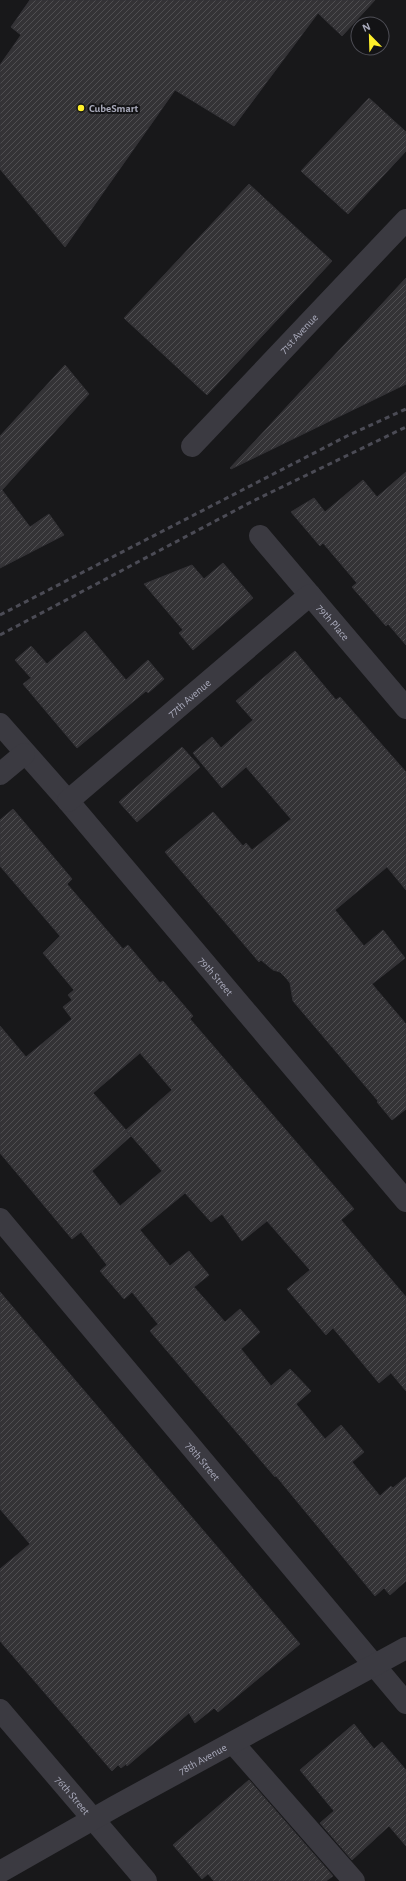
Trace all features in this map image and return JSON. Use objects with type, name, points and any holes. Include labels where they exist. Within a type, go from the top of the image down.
[{"type":"street","name":"71st Avenue","points":[[192,446],[406,220]]},
{"type":"street","name":"79th Place","points":[[260,536],[406,708]]},
{"type":"street","name":"77th Avenue","points":[[68,801],[310,595]]},
{"type":"street","name":"79th Street","points":[[0,724],[24,754],[68,801],[406,1201]]},
{"type":"street","points":[[0,774],[24,754]]},
{"type":"street","name":"78th Street","points":[[0,1219],[406,1703]]},
{"type":"street","name":"78th Avenue","points":[[0,1872],[93,1819],[406,1648]]},
{"type":"street","name":"76th Street","points":[[0,1710],[146,1881]]},
{"type":"street","points":[[234,1743],[354,1881]]},
{"type":"building","name":"CubeSmart","points":[[30,0],[375,0],[360,16],[350,16],[350,27],[342,36],[318,13],[234,126],[175,90],[65,247],[0,169],[0,65],[21,35],[11,27]]},
{"type":"building","points":[[369,98],[406,132],[406,151],[348,214],[301,171]]},
{"type":"building","points":[[249,184],[332,261],[207,395],[124,318]]},
{"type":"building","points":[[406,278],[406,384],[231,469],[230,468]]},
{"type":"building","points":[[65,365],[89,394],[2,490],[30,527],[49,514],[64,535],[0,568],[0,436]]},
{"type":"building","points":[[406,472],[406,645],[388,624],[386,626],[352,587],[357,583],[323,543],[320,546],[291,512],[314,498],[325,512],[363,480],[377,497]]},
{"type":"building","points":[[223,563],[253,598],[193,650],[179,633],[183,630],[144,584],[192,565],[204,579]]},
{"type":"building","points":[[85,631],[126,680],[148,660],[164,679],[148,693],[146,691],[77,748],[23,684],[31,678],[15,660],[31,646],[47,664]]},
{"type":"building","points":[[295,651],[336,700],[340,697],[406,772],[406,890],[387,867],[335,910],[364,946],[383,930],[405,958],[372,984],[406,1024],[406,1109],[392,1120],[377,1102],[378,1101],[293,1001],[290,983],[286,978],[280,972],[273,970],[261,960],[259,962],[165,852],[213,812],[243,846],[246,843],[252,850],[291,819],[246,767],[222,788],[193,753],[212,737],[221,748],[253,720],[236,701]]},
{"type":"building","points":[[182,747],[200,767],[137,822],[119,802]]},
{"type":"building","points":[[13,809],[72,879],[67,884],[123,949],[128,945],[160,983],[163,981],[193,1016],[190,1019],[354,1209],[341,1220],[406,1297],[406,1391],[391,1373],[379,1383],[333,1328],[326,1335],[287,1289],[310,1270],[267,1221],[242,1241],[222,1214],[211,1222],[185,1193],[140,1230],[170,1266],[189,1251],[209,1275],[194,1287],[225,1322],[240,1309],[260,1332],[241,1349],[271,1386],[290,1369],[311,1391],[296,1404],[325,1439],[341,1425],[364,1452],[352,1462],[380,1496],[391,1486],[393,1488],[406,1477],[406,1581],[390,1595],[384,1588],[375,1596],[276,1476],[275,1477],[150,1331],[158,1324],[132,1292],[124,1299],[100,1271],[107,1265],[81,1232],[72,1239],[0,1153],[0,1026],[26,1057],[72,1019],[63,1007],[72,1000],[68,995],[74,990],[43,953],[60,936],[0,866],[0,820]],"holes":[[[140,1053],[172,1090],[126,1130],[93,1093]],[[126,1130],[162,1171],[120,1206],[92,1171],[131,1136]]]},
{"type":"building","points":[[0,1292],[300,1644],[218,1712],[214,1708],[195,1723],[189,1713],[127,1766],[126,1764],[121,1768],[118,1765],[112,1771],[0,1641],[0,1569],[30,1544],[0,1509]]},
{"type":"building","points":[[354,1724],[374,1749],[382,1742],[406,1770],[406,1846],[389,1826],[352,1860],[320,1823],[334,1811],[300,1770]]},
{"type":"building","points":[[249,1780],[333,1876],[326,1881],[214,1881],[208,1874],[202,1879],[173,1845]]},
{"type":"railway","points":[[0,615],[347,436],[406,409]]},
{"type":"railway","points":[[0,635],[253,501],[406,427]]},
{"type":"place","name":"CubeSmart","points":[[81,108]]}]
